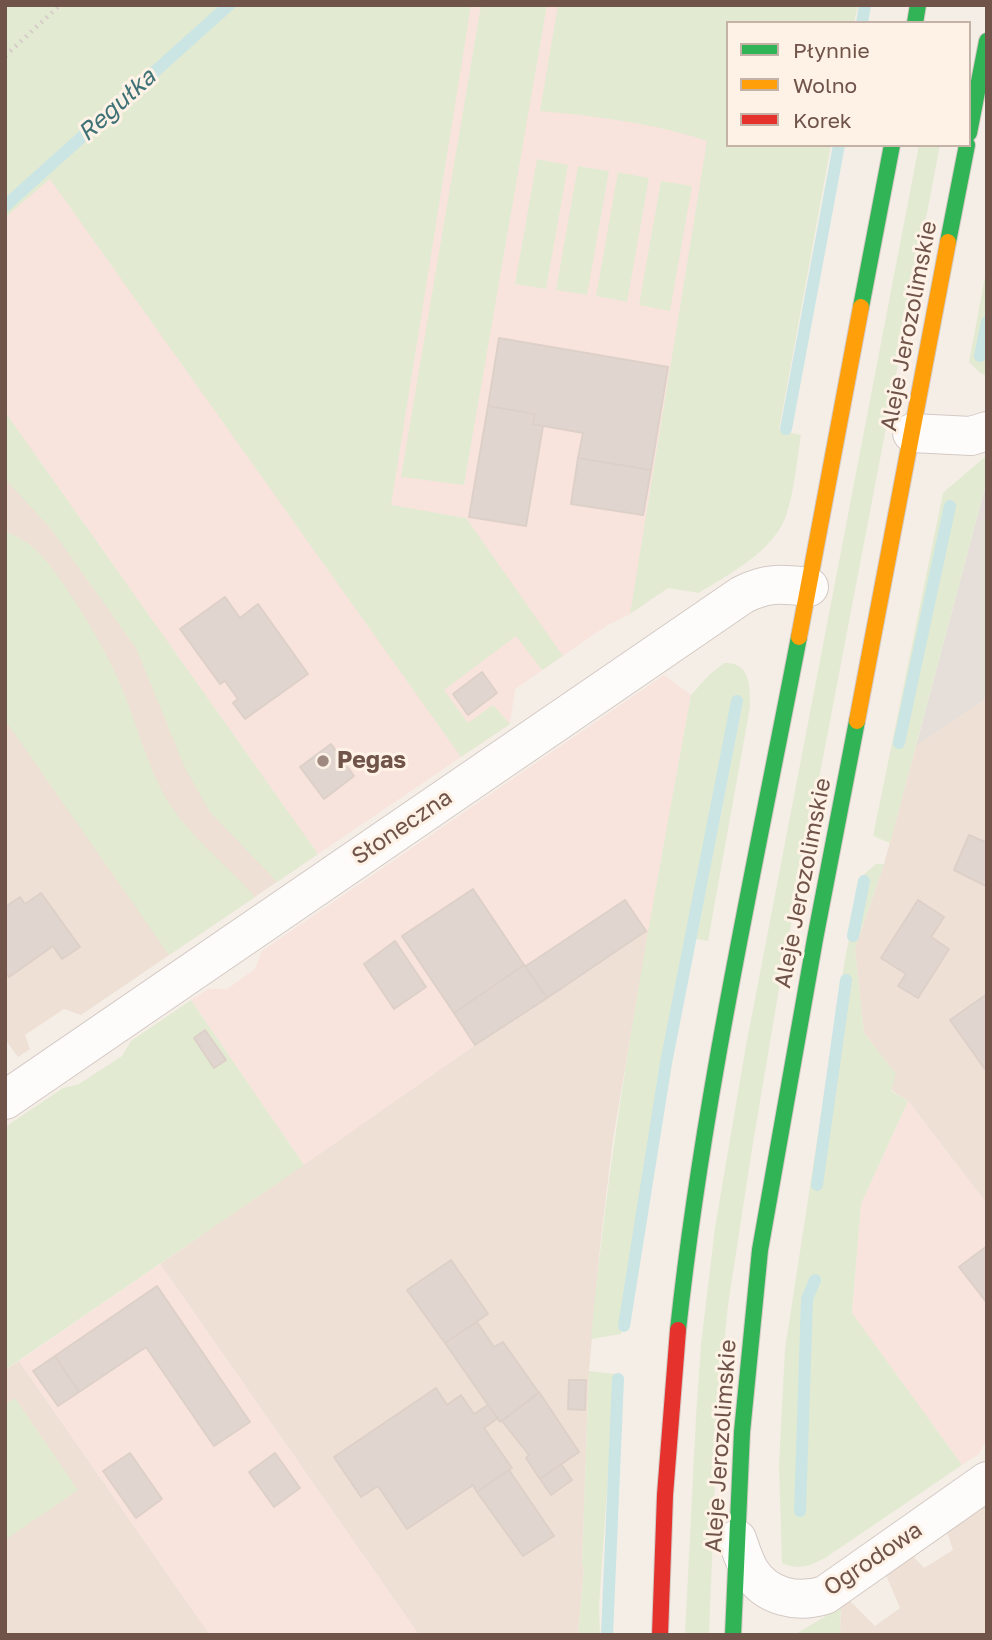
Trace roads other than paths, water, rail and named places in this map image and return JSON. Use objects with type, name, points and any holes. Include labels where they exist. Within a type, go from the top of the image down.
[{"type":"main road","points":[[971,123],[987,41]]},
{"type":"main road","points":[[660,1635],[665,1495],[675,1360],[689,1231],[719,1059],[892,147]]},
{"type":"main road","name":"Aleje Jerozolimskie","points":[[733,1635],[743,1432],[766,1211],[815,939],[967,147]]},
{"type":"street","points":[[912,433],[971,436],[987,431]]},
{"type":"street","name":"Słoneczna","points":[[5,1100],[741,595],[759,586],[776,583],[809,587]]},
{"type":"street","name":"Ogrodowa","points":[[737,1539],[745,1562],[756,1579],[768,1589],[788,1598],[825,1595],[987,1481]]},
{"type":"waterway","name":"Regułka","points":[[5,206],[229,5]]},
{"type":"waterway","points":[[862,21],[865,5]]},
{"type":"waterway","points":[[786,429],[839,147]]},
{"type":"waterway","points":[[980,356],[987,322]]},
{"type":"waterway","points":[[899,743],[950,506]]},
{"type":"waterway","points":[[624,1326],[666,1063],[737,701]]},
{"type":"waterway","points":[[853,936],[864,881]]},
{"type":"waterway","points":[[817,1185],[846,980]]},
{"type":"waterway","points":[[800,1511],[807,1299],[815,1280]]},
{"type":"waterway","points":[[607,1635],[618,1379]]},
{"type":"place","name":"Pegas","points":[[323,761]]}]
